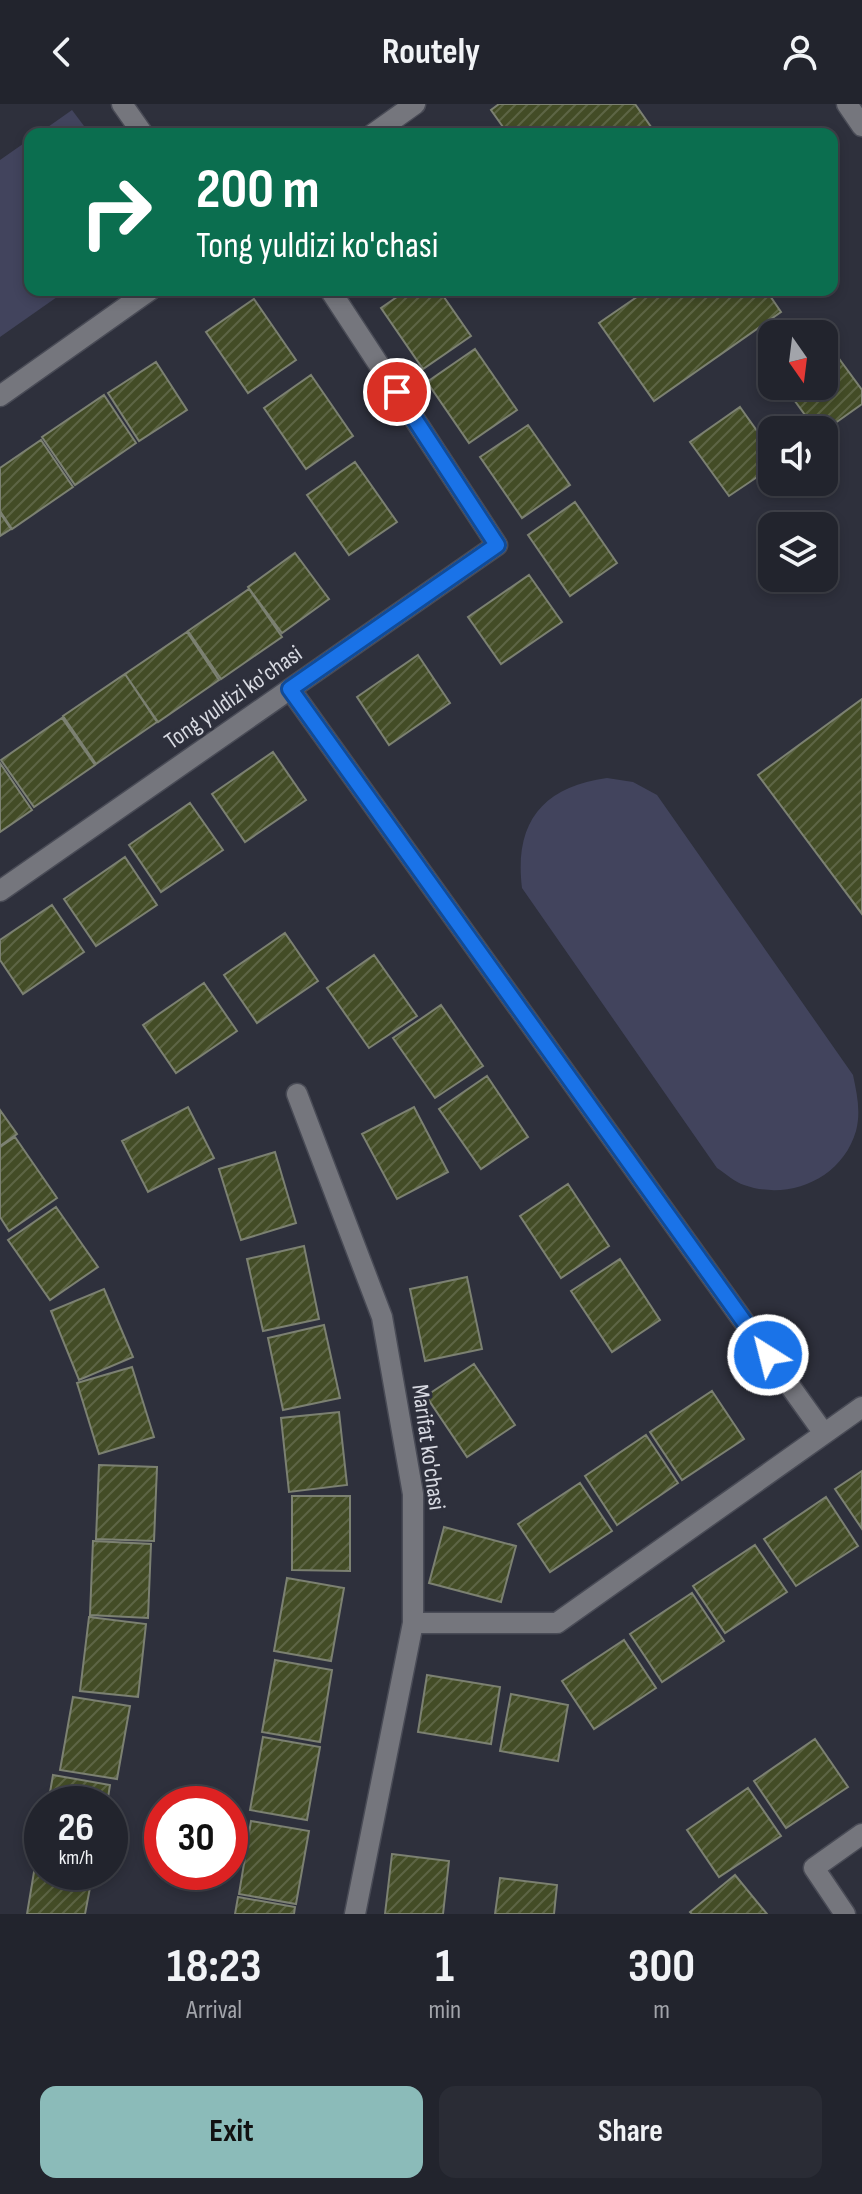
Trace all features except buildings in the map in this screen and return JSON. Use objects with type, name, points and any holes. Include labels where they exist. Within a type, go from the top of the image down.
[{"type":"street","points":[[122,104],[139,128]]},
{"type":"street","points":[[381,128],[415,104]]},
{"type":"street","points":[[847,104],[862,126]]},
{"type":"street","points":[[0,396],[142,296]]},
{"type":"street","name":"Tong yuldizi ko'chasi","points":[[0,891],[497,545],[334,296]]},
{"type":"street","points":[[290,689],[823,1432]]},
{"type":"street","name":"Marifat ko'chasi","points":[[297,1094],[382,1317],[413,1494],[413,1623],[355,1914]]},
{"type":"street","points":[[413,1623],[557,1623],[862,1407]]},
{"type":"street","points":[[845,1914],[814,1868],[862,1834]]},
{"type":"shaded area","points":[[72,110],[86,128],[46,128]]},
{"type":"shaded area","points":[[24,143],[24,296],[58,296],[0,337],[0,160]]},
{"type":"shaded area","points":[[607,778],[633,782],[657,795],[853,1075],[858,1110],[856,1131],[839,1162],[812,1182],[796,1188],[761,1189],[741,1184],[717,1168],[522,888],[523,845],[528,827],[537,812],[565,790]]},
{"type":"route","points":[[397,392],[497,545],[290,689],[768,1355]]}]
